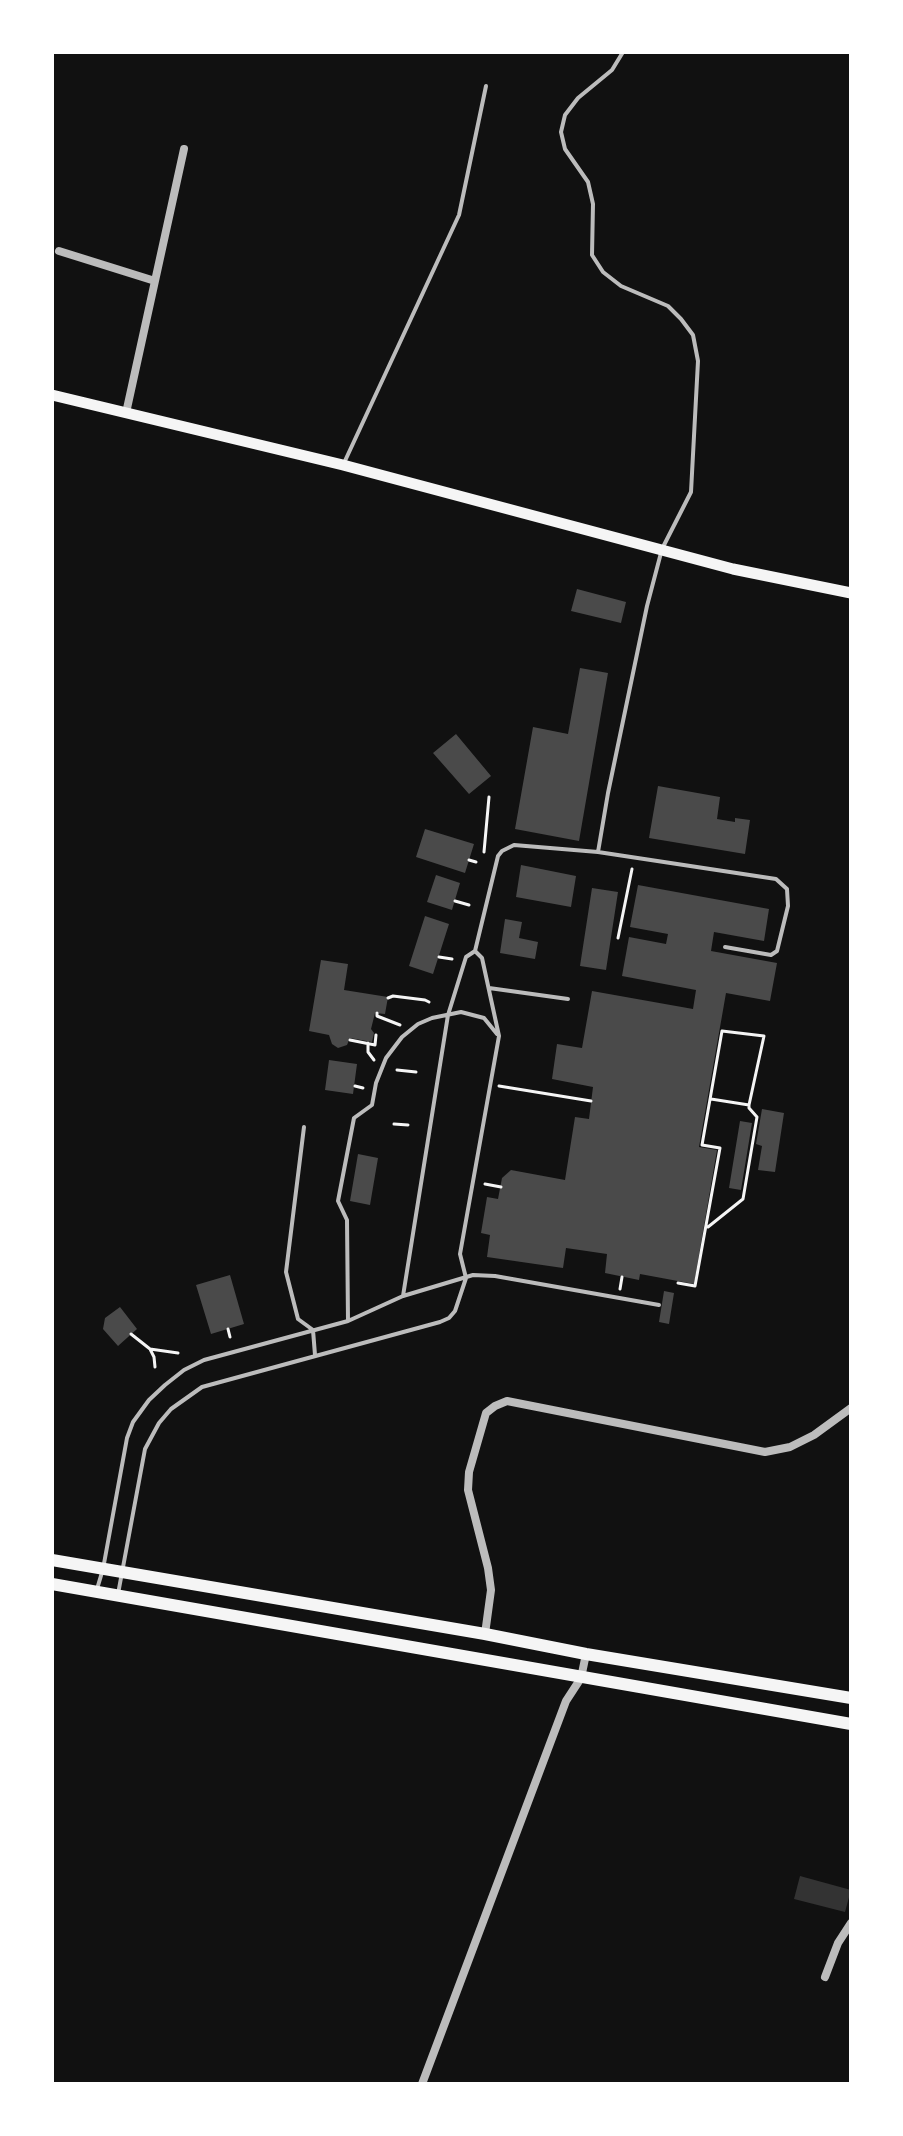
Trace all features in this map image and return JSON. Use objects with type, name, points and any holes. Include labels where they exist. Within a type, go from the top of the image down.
[{"type":"highway","points":[[52,1560],[851,1698]]},
{"type":"highway","points":[[52,1584],[851,1724]]},
{"type":"highway","points":[[296,1626],[299,1602]]},
{"type":"highway","points":[[734,1703],[739,1679]]},
{"type":"main road","points":[[52,395],[343,465],[784,581],[851,593]]},
{"type":"street","points":[[126,413],[184,149]]},
{"type":"street","points":[[59,251],[155,281]]},
{"type":"street","points":[[485,1634],[491,1590],[468,1490],[469,1472],[486,1413],[495,1406],[507,1401],[765,1452],[790,1447],[814,1435],[851,1408]]},
{"type":"street","points":[[422,2084],[566,1701],[581,1678],[586,1654]]},
{"type":"street","points":[[825,1977],[838,1943],[851,1923]]},
{"type":"lane","points":[[598,852],[647,606],[662,549],[691,492],[698,361],[693,335],[668,306],[621,286],[603,272],[592,255],[593,204],[588,182],[565,149],[561,132],[565,115],[578,98],[612,70],[623,52]]},
{"type":"lane","points":[[343,465],[459,215],[486,86]]},
{"type":"lane","points":[[403,1296],[448,1015],[466,957],[475,951],[498,856],[502,851],[514,845],[598,852],[776,879],[787,889],[788,906],[777,951],[771,955],[725,947]]},
{"type":"lane","points":[[118,1597],[145,1449],[159,1423],[171,1409],[202,1387],[440,1322],[455,1311],[466,1278],[460,1254],[499,1036],[482,958],[475,951]]},
{"type":"lane","points":[[489,988],[568,999]]},
{"type":"lane","points":[[348,1321],[347,1220],[338,1201],[354,1118],[372,1105],[376,1083],[386,1058],[402,1037],[418,1024],[461,1012],[484,1018],[499,1036]]},
{"type":"lane","points":[[304,1127],[286,1272],[298,1319],[313,1330],[315,1355]]},
{"type":"lane","points":[[96,1591],[103,1569],[127,1438],[133,1422],[149,1400],[184,1370],[204,1360],[348,1321],[403,1296],[473,1275],[495,1276],[659,1305]]},
{"type":"path","points":[[484,852],[489,797]]},
{"type":"path","points":[[469,860],[476,862]]},
{"type":"path","points":[[618,938],[632,865]]},
{"type":"path","points":[[455,901],[469,905]]},
{"type":"path","points":[[439,957],[452,959]]},
{"type":"path","points":[[388,998],[393,996],[429,1002]]},
{"type":"path","points":[[377,1013],[377,1016],[400,1025]]},
{"type":"path","points":[[678,1283],[695,1286],[706,1229],[720,1148],[702,1145],[722,1031],[764,1036],[749,1105],[757,1117],[743,1199],[706,1229]]},
{"type":"path","points":[[350,1040],[375,1045],[376,1035]]},
{"type":"path","points":[[368,1043],[368,1052],[374,1060]]},
{"type":"path","points":[[397,1070],[416,1072]]},
{"type":"path","points":[[495,1085],[591,1101]]},
{"type":"path","points":[[355,1086],[363,1088]]},
{"type":"path","points":[[711,1099],[749,1105]]},
{"type":"path","points":[[394,1124],[408,1125]]},
{"type":"path","points":[[478,1183],[501,1187]]},
{"type":"path","points":[[228,1329],[230,1337]]},
{"type":"path","points":[[131,1334],[150,1349],[155,1367]]},
{"type":"path","points":[[150,1349],[178,1353]]},
{"type":"shaded area","points":[[800,1876],[851,1890],[845,1912],[794,1899]]},
{"type":"building","points":[[577,589],[626,602],[621,623],[571,611]]},
{"type":"building","points":[[580,668],[608,673],[579,841],[515,829],[533,727],[568,734]]},
{"type":"building","points":[[456,734],[491,776],[469,794],[433,753]]},
{"type":"building","points":[[658,786],[720,797],[717,819],[735,822],[735,818],[750,820],[745,854],[649,838]]},
{"type":"building","points":[[425,829],[474,844],[465,873],[416,857]]},
{"type":"building","points":[[521,865],[576,876],[571,907],[516,897]]},
{"type":"building","points":[[436,875],[460,883],[452,910],[427,902]]},
{"type":"building","points":[[638,885],[769,909],[764,941],[714,932],[711,951],[777,963],[770,1001],[726,993],[699,1147],[717,1150],[694,1284],[640,1274],[639,1280],[605,1273],[607,1254],[566,1248],[563,1268],[487,1257],[490,1235],[481,1233],[487,1197],[498,1199],[502,1178],[511,1170],[565,1180],[575,1117],[589,1119],[593,1087],[552,1079],[557,1044],[582,1048],[592,991],[693,1009],[696,990],[622,976],[629,937],[666,944],[668,934],[630,927]]},
{"type":"building","points":[[592,888],[618,892],[606,970],[580,966]]},
{"type":"building","points":[[425,916],[449,924],[433,974],[409,966]]},
{"type":"building","points":[[505,919],[522,922],[519,938],[538,942],[535,959],[500,953]]},
{"type":"building","points":[[321,960],[348,964],[344,990],[388,997],[385,1014],[375,1013],[372,1042],[350,1038],[347,1045],[338,1048],[332,1044],[329,1035],[309,1031]]},
{"type":"building","points":[[329,1060],[357,1064],[353,1094],[325,1090]]},
{"type":"building","points":[[762,1109],[784,1113],[775,1172],[758,1170],[762,1146],[756,1144]]},
{"type":"building","points":[[740,1121],[752,1123],[741,1190],[729,1188]]},
{"type":"building","points":[[358,1154],[378,1158],[370,1205],[350,1201]]},
{"type":"building","points":[[230,1275],[244,1324],[211,1334],[196,1285]]},
{"type":"building","points":[[664,1291],[674,1293],[669,1324],[659,1322]]},
{"type":"building","points":[[120,1307],[137,1329],[118,1346],[103,1329],[105,1318]]}]
